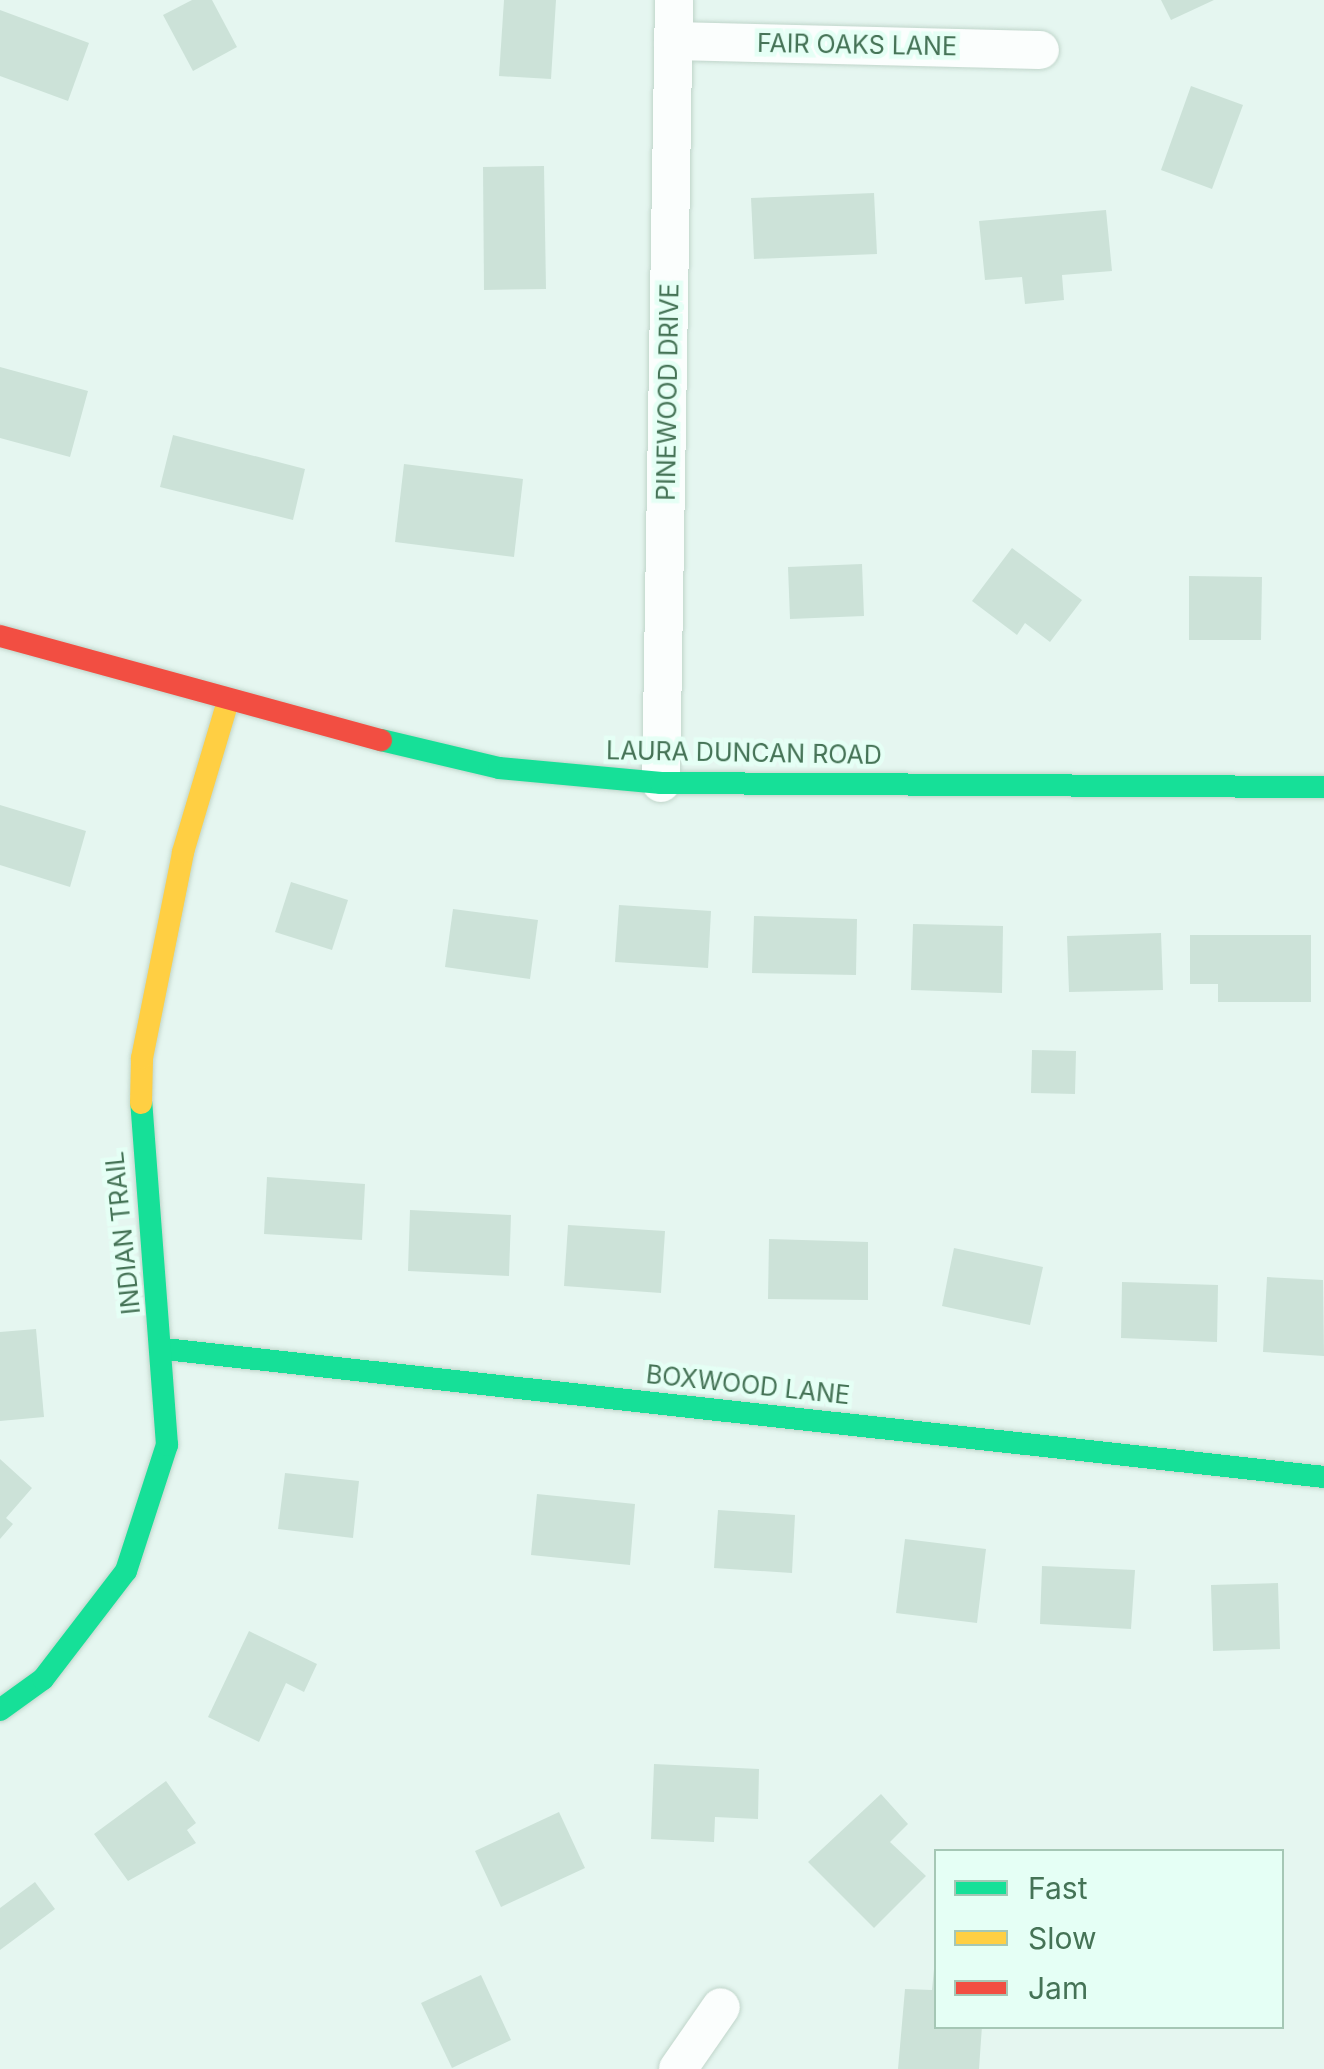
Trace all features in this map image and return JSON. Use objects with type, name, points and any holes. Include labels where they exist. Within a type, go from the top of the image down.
[{"type":"street","name":"PINEWOOD DRIVE","points":[[661,783],[674,0]]},
{"type":"street","name":"FAIR OAKS LANE","points":[[673,41],[1040,50]]},
{"type":"street","name":"LAURA DUNCAN ROAD","points":[[0,636],[227,704],[499,768],[661,783],[1324,787]]},
{"type":"street","name":"INDIAN TRAIL","points":[[0,1710],[66,1654],[126,1571],[166,1444],[165,1349],[140,1151],[142,1058],[183,852],[227,704]]},
{"type":"street","name":"BOXWOOD LANE","points":[[165,1349],[1324,1477]]},
{"type":"street","points":[[678,2069],[721,2007]]},
{"type":"building","points":[[192,0],[212,0],[237,47],[193,71],[163,15]]},
{"type":"building","points":[[504,0],[556,0],[551,79],[499,76]]},
{"type":"building","points":[[1161,0],[1214,0],[1171,20]]},
{"type":"building","points":[[0,10],[89,43],[68,101],[0,76]]},
{"type":"building","points":[[1191,86],[1243,105],[1212,189],[1161,170]]},
{"type":"building","points":[[544,166],[546,289],[484,290],[483,167]]},
{"type":"building","points":[[874,193],[877,254],[754,259],[751,198]]},
{"type":"building","points":[[1106,210],[1112,271],[1062,275],[1064,300],[1025,304],[1022,277],[985,280],[979,221]]},
{"type":"building","points":[[0,367],[88,391],[70,457],[0,438]]},
{"type":"building","points":[[173,435],[305,469],[293,520],[160,487]]},
{"type":"building","points":[[404,464],[523,479],[514,557],[395,542]]},
{"type":"building","points":[[1012,548],[1082,600],[1050,642],[1025,623],[1017,635],[972,601]]},
{"type":"building","points":[[862,564],[864,616],[790,619],[788,567]]},
{"type":"building","points":[[1189,576],[1262,577],[1261,640],[1189,640]]},
{"type":"building","points":[[0,805],[86,831],[70,887],[0,865]]},
{"type":"building","points":[[291,882],[348,900],[332,950],[275,932]]},
{"type":"building","points":[[619,905],[711,911],[708,968],[615,962]]},
{"type":"building","points":[[453,909],[538,920],[530,979],[445,967]]},
{"type":"building","points":[[754,916],[857,919],[856,975],[752,973]]},
{"type":"building","points":[[913,924],[1003,926],[1002,993],[911,990]]},
{"type":"building","points":[[1161,933],[1163,990],[1069,992],[1067,936]]},
{"type":"building","points":[[1190,935],[1311,935],[1311,1002],[1218,1002],[1218,984],[1190,984]]},
{"type":"building","points":[[1032,1050],[1076,1051],[1075,1094],[1031,1093]]},
{"type":"building","points":[[267,1177],[365,1184],[362,1240],[264,1234]]},
{"type":"building","points":[[410,1210],[511,1215],[509,1276],[408,1271]]},
{"type":"building","points":[[568,1225],[665,1231],[661,1293],[564,1286]]},
{"type":"building","points":[[769,1239],[868,1242],[868,1300],[768,1299]]},
{"type":"building","points":[[954,1248],[1043,1267],[1030,1325],[942,1306]]},
{"type":"building","points":[[1267,1277],[1323,1280],[1324,1356],[1263,1352]]},
{"type":"building","points":[[1122,1282],[1218,1285],[1217,1342],[1121,1338]]},
{"type":"building","points":[[36,1329],[44,1417],[0,1421],[0,1332]]},
{"type":"building","points":[[0,1459],[32,1488],[6,1518],[13,1524],[0,1539]]},
{"type":"building","points":[[285,1473],[359,1481],[353,1538],[278,1529]]},
{"type":"building","points":[[537,1494],[635,1504],[630,1565],[531,1555]]},
{"type":"building","points":[[718,1510],[795,1515],[792,1573],[714,1568]]},
{"type":"building","points":[[905,1539],[986,1549],[977,1623],[896,1613]]},
{"type":"building","points":[[1042,1566],[1135,1570],[1131,1629],[1040,1624]]},
{"type":"building","points":[[1278,1583],[1280,1649],[1213,1651],[1211,1585]]},
{"type":"building","points":[[249,1631],[317,1664],[304,1692],[286,1683],[259,1742],[208,1717]]},
{"type":"building","points":[[654,1764],[759,1769],[758,1819],[715,1817],[714,1842],[651,1839]]},
{"type":"building","points":[[166,1781],[196,1823],[187,1830],[196,1843],[128,1881],[94,1834]]},
{"type":"building","points":[[881,1794],[908,1824],[890,1842],[926,1876],[874,1928],[808,1862]]},
{"type":"building","points":[[559,1812],[585,1868],[501,1907],[475,1851]]},
{"type":"building","points":[[35,1882],[55,1909],[0,1950],[0,1908]]},
{"type":"building","points":[[934,1969],[934,2029],[982,2029],[979,2069],[898,2069],[905,1989],[932,1990]]},
{"type":"building","points":[[481,1975],[511,2040],[452,2068],[421,2003]]},
{"type":"traffic: fast","points":[[381,740],[499,768],[661,783],[1324,787]]},
{"type":"traffic: fast","points":[[0,1710],[43,1679],[126,1571],[167,1445],[141,1103]]},
{"type":"traffic: fast","points":[[165,1349],[1324,1477]]},
{"type":"traffic: slow","points":[[141,1103],[142,1058],[183,852],[227,704]]},
{"type":"traffic: jam","points":[[0,636],[381,740]]}]
